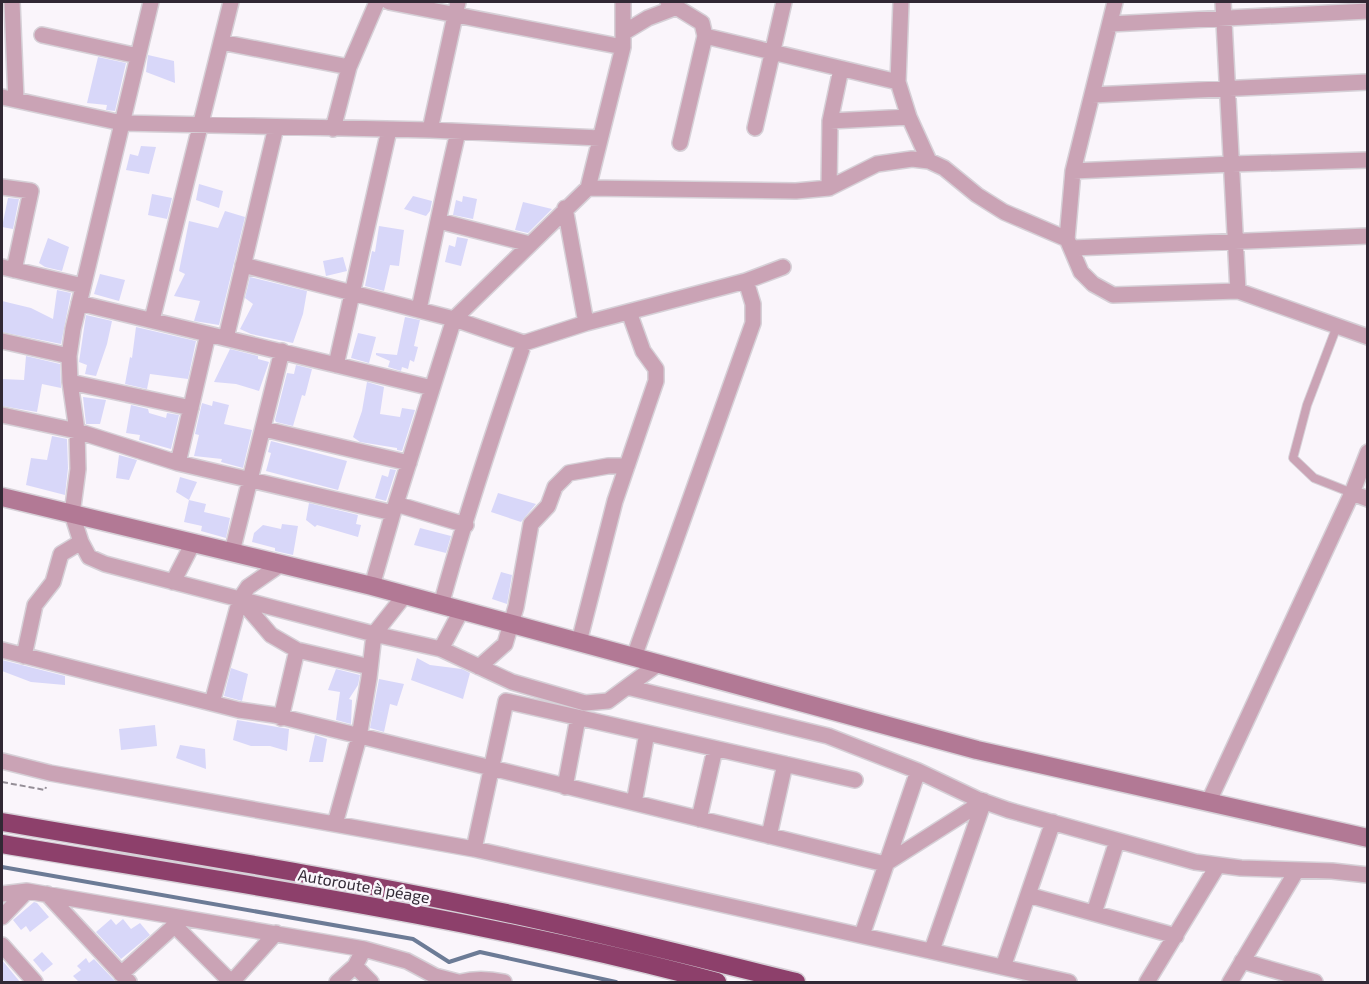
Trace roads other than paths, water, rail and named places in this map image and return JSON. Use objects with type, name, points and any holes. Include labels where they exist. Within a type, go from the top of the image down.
[{"type":"highway","points":[[2,822],[336,879],[488,909],[796,982]]},
{"type":"highway","name":"Autoroute à péage","points":[[2,844],[491,929],[717,982]]},
{"type":"street","points":[[12,2],[9,99],[122,123],[430,130],[600,138]]},
{"type":"street","points":[[151,2],[79,303],[69,356],[77,431],[78,469],[72,514],[81,542],[89,557],[105,564],[173,582],[441,649],[512,682],[585,703],[608,701],[658,664]]},
{"type":"street","points":[[152,320],[231,2]]},
{"type":"street","points":[[333,129],[349,67],[376,2]]},
{"type":"street","points":[[389,2],[456,8],[623,40]]},
{"type":"street","points":[[372,586],[394,508],[454,319],[588,188],[623,40],[623,2]]},
{"type":"street","points":[[755,128],[784,2]]},
{"type":"street","points":[[1115,2],[1074,171],[1070,244],[1081,272],[1093,284],[1113,295],[1238,291],[1368,337]]},
{"type":"street","points":[[1223,2],[1238,291]]},
{"type":"street","points":[[896,3],[898,82],[909,117],[929,161]]},
{"type":"street","points":[[623,40],[648,18],[672,4],[702,23],[705,36],[680,143]]},
{"type":"street","points":[[430,130],[456,8]]},
{"type":"street","points":[[1110,24],[1368,11]]},
{"type":"street","points":[[42,35],[138,56]]},
{"type":"street","points":[[705,36],[898,82]]},
{"type":"street","points":[[221,42],[349,67]]},
{"type":"street","points":[[829,188],[830,122],[842,69]]},
{"type":"street","points":[[1092,95],[1368,82]]},
{"type":"street","points":[[830,122],[909,117]]},
{"type":"street","points":[[226,338],[276,127]]},
{"type":"street","points":[[336,364],[389,130]]},
{"type":"street","points":[[418,309],[458,132]]},
{"type":"street","points":[[588,188],[796,191],[829,188],[877,164],[912,159],[929,161],[944,168],[1004,212],[1070,244],[1236,242],[1368,236]]},
{"type":"street","points":[[1074,171],[1368,160]]},
{"type":"street","points":[[2,188],[31,190],[8,268],[83,286]]},
{"type":"street","points":[[565,208],[586,323]]},
{"type":"street","points":[[438,221],[530,244]]},
{"type":"street","points":[[243,265],[418,309],[524,343],[586,323],[746,281],[783,267]]},
{"type":"street","points":[[634,657],[753,324],[753,304],[746,281]]},
{"type":"street","points":[[79,303],[432,387]]},
{"type":"street","points":[[579,642],[615,501],[656,381],[656,369],[643,351],[629,312]]},
{"type":"street","points":[[178,463],[208,334]]},
{"type":"street","points":[[2,341],[69,356]]},
{"type":"street","points":[[441,605],[496,424],[524,343]]},
{"type":"street","points":[[232,552],[282,351]]},
{"type":"street","points":[[70,382],[191,408]]},
{"type":"street","points":[[2,415],[77,431],[178,463],[466,525]]},
{"type":"street","points":[[264,429],[409,463]]},
{"type":"street","points":[[1209,801],[1352,493],[1368,452]]},
{"type":"street","points":[[478,667],[505,644],[516,607],[531,524],[548,506],[555,487],[569,473],[608,466],[627,466]]},
{"type":"street","points":[[1352,493],[1368,499]]},
{"type":"street","points":[[2,497],[372,586],[977,750],[1368,838]]},
{"type":"street","points":[[24,656],[35,605],[53,582],[61,554],[81,542]]},
{"type":"street","points":[[173,582],[193,543]]},
{"type":"street","points":[[212,703],[240,599],[248,587],[281,564]]},
{"type":"street","points":[[335,824],[359,737],[374,634],[405,595]]},
{"type":"street","points":[[240,599],[271,635],[297,651],[370,667]]},
{"type":"street","points":[[441,649],[461,610]]},
{"type":"street","points":[[2,650],[212,703],[885,864],[984,801]]},
{"type":"street","points":[[281,718],[297,651]]},
{"type":"street","points":[[627,687],[828,736],[918,771],[984,801],[1195,862],[1241,868],[1368,875]]},
{"type":"street","points":[[474,849],[506,701],[855,780]]},
{"type":"street","points":[[565,786],[578,717]]},
{"type":"street","points":[[634,803],[647,733]]},
{"type":"street","points":[[699,819],[715,748]]},
{"type":"street","points":[[2,761],[50,773],[474,849],[1069,982]]},
{"type":"street","points":[[769,836],[785,764]]},
{"type":"street","points":[[862,935],[918,771]]},
{"type":"street","points":[[932,950],[984,801]]},
{"type":"street","points":[[1003,967],[1053,822]]},
{"type":"street","points":[[1094,913],[1117,841]]},
{"type":"street","points":[[1147,982],[1218,865]]},
{"type":"street","points":[[1230,982],[1297,870]]},
{"type":"street","points":[[2,916],[27,891]]},
{"type":"street","points":[[2,894],[27,891],[276,933],[364,949],[407,961],[435,976],[459,982],[472,979],[504,982]]},
{"type":"street","points":[[47,894],[125,978],[173,927],[178,928],[231,982],[276,933]]},
{"type":"street","points":[[1028,895],[1176,936]]},
{"type":"street","points":[[2,945],[35,982]]},
{"type":"street","points":[[337,982],[354,966],[364,949]]},
{"type":"street","points":[[1242,961],[1315,982]]},
{"type":"street","points":[[354,966],[371,982]]},
{"type":"lane","points":[[1337,326],[1307,405],[1293,458],[1314,478],[1352,493]]},
{"type":"waterway","points":[[2,867],[413,939],[449,962],[480,952],[616,982]]}]
